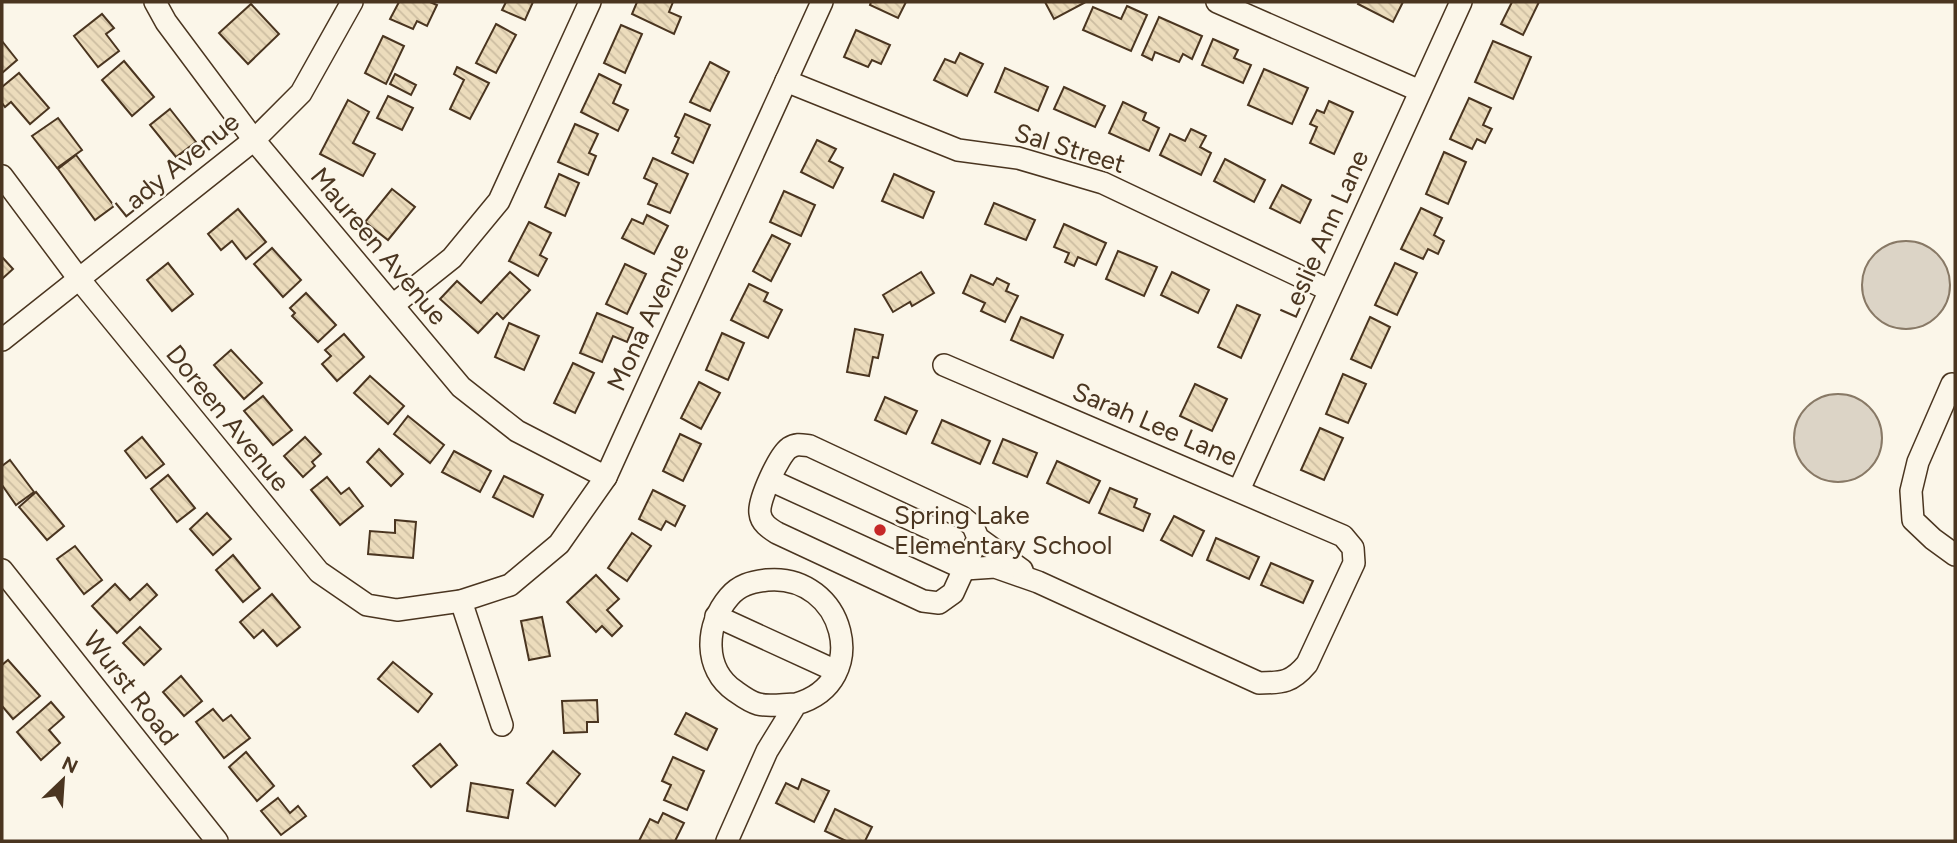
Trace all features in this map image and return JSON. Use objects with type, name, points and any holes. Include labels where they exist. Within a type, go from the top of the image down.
[{"type":"street","name":"Maureen Avenue","points":[[155,2],[166,22],[254,140],[461,387],[517,431],[606,477]]},
{"type":"street","name":"Lady Avenue","points":[[2,340],[254,140],[301,93],[352,2]]},
{"type":"street","points":[[393,305],[452,258],[499,201],[590,2]]},
{"type":"street","name":"Mona Avenue","points":[[461,601],[509,585],[559,544],[606,477],[822,2]]},
{"type":"street","points":[[1217,2],[1420,91]]},
{"type":"street","name":"Leslie Ann Lane","points":[[1239,490],[1461,2]]},
{"type":"street","name":"Sal Street","points":[[786,81],[958,150],[1018,158],[1103,183],[1329,290]]},
{"type":"street","name":"Doreen Avenue","points":[[2,176],[79,279],[318,572],[367,605],[397,610],[461,601]]},
{"type":"street","name":"Sarah Lee Lane","points":[[944,365],[1343,536],[1353,548],[1354,563],[1307,664],[1296,677],[1279,683],[1259,683],[1038,582]]},
{"type":"street","points":[[1952,384],[1918,462],[1911,491],[1913,520],[1955,555]]},
{"type":"street","points":[[978,538],[953,593],[939,603],[923,601],[777,533],[765,524],[760,514],[761,501],[786,450],[797,444],[810,446],[962,517],[973,526],[978,538],[1038,582]]},
{"type":"street","points":[[770,480],[965,569],[995,567],[1038,582]]},
{"type":"street","name":"Wurst Road","points":[[2,569],[217,841]]},
{"type":"street","points":[[777,579],[794,583],[817,595],[830,607],[840,626],[841,656],[836,671],[826,687],[809,700],[796,704],[758,704],[748,700],[730,688],[716,670],[710,636],[716,616],[728,598],[743,585],[777,579]]},
{"type":"street","points":[[461,601],[502,725]]},
{"type":"street","points":[[716,616],[836,671]]},
{"type":"street","points":[[748,700],[766,730],[767,751]]},
{"type":"street","points":[[731,840],[767,751],[796,704]]},
{"type":"shaded area","points":[[1906,241],[1923,245],[1937,254],[1946,268],[1950,285],[1946,302],[1937,316],[1923,325],[1906,329],[1889,325],[1875,316],[1866,302],[1862,285],[1866,268],[1875,254],[1889,245]]},
{"type":"shaded area","points":[[1838,394],[1855,398],[1869,407],[1878,421],[1882,438],[1878,455],[1869,469],[1855,478],[1838,482],[1821,478],[1807,469],[1798,455],[1794,438],[1798,421],[1807,407],[1821,398]]},
{"type":"building","points":[[399,2],[430,2],[437,5],[427,26],[417,21],[413,29],[390,19]]},
{"type":"building","points":[[506,2],[533,2],[525,20],[502,10]]},
{"type":"building","points":[[637,2],[673,2],[669,12],[681,17],[674,34],[632,14]]},
{"type":"building","points":[[871,2],[906,2],[898,18],[870,5]]},
{"type":"building","points":[[1045,2],[1083,2],[1084,3],[1054,19]]},
{"type":"building","points":[[1403,2],[1393,22],[1358,4]]},
{"type":"building","points":[[1512,2],[1539,2],[1523,35],[1501,24]]},
{"type":"building","points":[[251,4],[279,34],[248,64],[219,33]]},
{"type":"building","points":[[1127,6],[1147,15],[1131,51],[1083,30],[1093,7],[1121,19]]},
{"type":"building","points":[[102,14],[114,28],[106,34],[119,51],[98,67],[74,36]]},
{"type":"building","points":[[1159,17],[1202,36],[1192,59],[1183,54],[1179,62],[1155,52],[1152,60],[1142,55]]},
{"type":"building","points":[[496,24],[516,35],[496,73],[476,63]]},
{"type":"building","points":[[621,25],[642,34],[625,73],[604,63]]},
{"type":"building","points":[[856,30],[890,45],[881,64],[872,60],[868,67],[844,57]]},
{"type":"building","points":[[383,36],[404,46],[386,84],[365,73]]},
{"type":"building","points":[[1213,39],[1238,50],[1234,58],[1251,65],[1243,83],[1202,65]]},
{"type":"building","points":[[2,41],[17,60],[2,73]]},
{"type":"building","points":[[1493,41],[1531,57],[1513,99],[1475,82]]},
{"type":"building","points":[[960,53],[983,64],[967,96],[934,80],[945,59],[955,63]]},
{"type":"building","points":[[124,61],[154,97],[132,116],[102,80]]},
{"type":"building","points":[[710,62],[729,72],[710,111],[690,102]]},
{"type":"building","points":[[457,67],[489,83],[470,119],[450,109],[464,80],[454,74]]},
{"type":"building","points":[[1005,68],[1048,87],[1038,111],[995,92]]},
{"type":"building","points":[[1264,69],[1308,88],[1292,124],[1248,105]]},
{"type":"building","points":[[19,73],[49,108],[30,124],[11,102],[5,107],[2,103],[2,87]]},
{"type":"building","points":[[395,74],[416,85],[411,95],[390,84]]},
{"type":"building","points":[[599,74],[621,85],[613,103],[628,110],[618,131],[581,112]]},
{"type":"building","points":[[1064,87],[1105,106],[1095,127],[1054,109]]},
{"type":"building","points":[[388,96],[413,108],[402,130],[377,118]]},
{"type":"building","points":[[1469,98],[1491,108],[1483,125],[1492,129],[1485,143],[1477,139],[1472,149],[1450,139]]},
{"type":"building","points":[[348,100],[369,112],[353,143],[375,154],[363,176],[320,154]]},
{"type":"building","points":[[1329,101],[1353,112],[1334,154],[1310,143],[1317,127],[1310,124],[1317,110],[1324,113]]},
{"type":"building","points":[[1123,102],[1146,113],[1143,120],[1159,128],[1149,151],[1109,133]]},
{"type":"building","points":[[170,109],[196,142],[176,157],[150,125]]},
{"type":"building","points":[[685,114],[710,125],[693,163],[672,153],[679,138],[675,136]]},
{"type":"building","points":[[58,118],[82,150],[57,168],[32,136]]},
{"type":"building","points":[[575,124],[598,134],[589,153],[596,156],[588,175],[558,162]]},
{"type":"building","points":[[1191,129],[1206,136],[1200,147],[1211,153],[1201,175],[1160,155],[1170,134],[1185,141]]},
{"type":"building","points":[[817,140],[836,149],[829,161],[843,168],[833,188],[801,172]]},
{"type":"building","points":[[1444,152],[1466,162],[1448,204],[1426,194]]},
{"type":"building","points":[[76,155],[114,206],[95,220],[58,169]]},
{"type":"building","points":[[653,158],[688,174],[670,213],[648,204],[657,184],[644,178]]},
{"type":"building","points":[[1225,159],[1265,180],[1254,202],[1214,181]]},
{"type":"building","points":[[559,174],[579,183],[565,216],[545,207]]},
{"type":"building","points":[[894,174],[934,192],[923,218],[882,201]]},
{"type":"building","points":[[1282,185],[1311,200],[1300,223],[1270,208]]},
{"type":"building","points":[[392,189],[415,207],[388,240],[365,222]]},
{"type":"building","points":[[784,191],[815,205],[801,236],[770,222]]},
{"type":"building","points":[[994,203],[1035,220],[1026,240],[985,224]]},
{"type":"building","points":[[1421,208],[1442,218],[1434,235],[1444,241],[1438,254],[1428,249],[1423,259],[1401,249]]},
{"type":"building","points":[[238,209],[266,242],[246,259],[232,241],[221,250],[208,234]]},
{"type":"building","points":[[647,215],[668,226],[654,254],[622,238],[632,219],[643,224]]},
{"type":"building","points":[[529,222],[551,233],[540,255],[547,259],[538,276],[509,261]]},
{"type":"building","points":[[1064,224],[1106,243],[1096,265],[1078,257],[1074,266],[1065,262],[1069,253],[1054,247]]},
{"type":"building","points":[[772,235],[790,244],[771,281],[753,271]]},
{"type":"building","points":[[272,248],[301,280],[283,297],[254,264]]},
{"type":"building","points":[[1118,251],[1157,267],[1144,296],[1106,279]]},
{"type":"building","points":[[2,257],[13,269],[2,279]]},
{"type":"building","points":[[168,263],[193,294],[172,311],[147,280]]},
{"type":"building","points":[[1395,263],[1417,273],[1397,315],[1375,305]]},
{"type":"building","points":[[625,264],[646,274],[627,314],[606,304]]},
{"type":"building","points":[[510,272],[530,290],[503,319],[497,313],[478,333],[440,299],[457,281],[481,303]]},
{"type":"building","points":[[921,272],[934,293],[912,306],[910,302],[893,312],[883,295]]},
{"type":"building","points":[[1172,272],[1209,290],[1198,313],[1161,295]]},
{"type":"building","points":[[971,275],[993,285],[997,278],[1009,284],[1006,291],[1018,296],[1005,322],[981,311],[985,303],[963,293]]},
{"type":"building","points":[[749,284],[768,293],[764,301],[782,310],[768,338],[731,320]]},
{"type":"building","points":[[306,293],[336,325],[318,342],[292,316],[295,313],[290,308]]},
{"type":"building","points":[[1237,305],[1260,315],[1241,358],[1218,347]]},
{"type":"building","points":[[597,313],[633,328],[627,342],[613,336],[602,362],[580,353]]},
{"type":"building","points":[[1021,317],[1063,335],[1053,358],[1011,340]]},
{"type":"building","points":[[1370,317],[1390,327],[1371,368],[1351,359]]},
{"type":"building","points":[[509,323],[539,336],[524,370],[495,357]]},
{"type":"building","points":[[855,329],[883,335],[878,358],[873,357],[869,376],[847,372]]},
{"type":"building","points":[[722,333],[744,343],[728,380],[706,370]]},
{"type":"building","points":[[344,334],[364,357],[337,381],[322,364],[331,356],[325,350]]},
{"type":"building","points":[[231,350],[262,383],[244,399],[214,365]]},
{"type":"building","points":[[573,363],[594,373],[575,413],[554,403]]},
{"type":"building","points":[[1343,374],[1366,384],[1348,423],[1326,414]]},
{"type":"building","points":[[370,376],[404,406],[388,424],[354,393]]},
{"type":"building","points":[[699,382],[720,393],[701,429],[681,418]]},
{"type":"building","points":[[1195,384],[1227,399],[1212,431],[1180,416]]},
{"type":"building","points":[[263,396],[292,430],[273,445],[244,411]]},
{"type":"building","points":[[885,397],[917,411],[906,434],[875,420]]},
{"type":"building","points":[[408,416],[444,445],[430,463],[394,434]]},
{"type":"building","points":[[942,420],[990,441],[980,464],[932,443]]},
{"type":"building","points":[[1320,428],[1343,438],[1324,480],[1301,470]]},
{"type":"building","points":[[680,434],[701,444],[683,481],[663,471]]},
{"type":"building","points":[[142,437],[164,464],[146,478],[125,451]]},
{"type":"building","points":[[305,437],[321,454],[312,462],[315,466],[303,477],[284,456]]},
{"type":"building","points":[[1003,439],[1037,453],[1027,477],[993,463]]},
{"type":"building","points":[[379,449],[403,474],[391,486],[367,462]]},
{"type":"building","points":[[454,451],[491,471],[480,492],[442,472]]},
{"type":"building","points":[[10,460],[34,492],[16,505],[2,485],[2,466]]},
{"type":"building","points":[[1057,461],[1100,481],[1089,503],[1047,483]]},
{"type":"building","points":[[168,475],[195,508],[177,522],[151,489]]},
{"type":"building","points":[[504,476],[543,495],[533,517],[493,497]]},
{"type":"building","points":[[327,477],[341,494],[349,488],[363,506],[340,525],[311,490]]},
{"type":"building","points":[[1110,488],[1137,499],[1134,507],[1150,514],[1143,531],[1099,513]]},
{"type":"building","points":[[653,490],[685,506],[675,526],[666,521],[661,530],[639,519]]},
{"type":"building","points":[[36,492],[64,526],[47,540],[19,507]]},
{"type":"building","points":[[207,513],[231,539],[213,555],[190,529]]},
{"type":"building","points":[[1174,516],[1204,531],[1192,556],[1161,540]]},
{"type":"building","points":[[395,520],[416,522],[413,558],[368,554],[370,531],[395,533]]},
{"type":"building","points":[[632,533],[651,546],[627,581],[608,568]]},
{"type":"building","points":[[1216,538],[1259,557],[1249,579],[1207,560]]},
{"type":"building","points":[[75,546],[102,580],[84,594],[57,559]]},
{"type":"building","points":[[233,555],[260,588],[243,602],[216,570]]},
{"type":"building","points":[[1271,563],[1313,581],[1303,603],[1261,585]]},
{"type":"building","points":[[596,575],[619,599],[607,610],[622,626],[612,636],[602,626],[596,632],[567,602]]},
{"type":"building","points":[[115,584],[130,600],[147,584],[157,595],[117,633],[92,606]]},
{"type":"building","points":[[272,594],[300,627],[277,646],[263,630],[254,638],[240,622]]},
{"type":"building","points":[[542,617],[550,656],[529,660],[521,621]]},
{"type":"building","points":[[140,627],[161,649],[144,665],[123,643]]},
{"type":"building","points":[[8,660],[40,696],[13,719],[2,706],[2,665]]},
{"type":"building","points":[[393,662],[432,694],[418,712],[378,679]]},
{"type":"building","points":[[181,676],[202,701],[184,716],[163,692]]},
{"type":"building","points":[[597,700],[598,722],[587,722],[587,732],[564,733],[562,701]]},
{"type":"building","points":[[51,702],[64,717],[49,730],[60,743],[41,760],[17,732]]},
{"type":"building","points":[[213,709],[223,721],[231,715],[250,738],[224,758],[196,722]]},
{"type":"building","points":[[686,713],[717,729],[707,750],[675,734]]},
{"type":"building","points":[[440,744],[457,765],[431,787],[413,766]]},
{"type":"building","points":[[553,751],[580,774],[555,806],[527,783]]},
{"type":"building","points":[[246,752],[274,786],[257,801],[229,767]]},
{"type":"building","points":[[673,757],[704,771],[687,810],[664,800],[671,785],[662,781]]},
{"type":"building","points":[[802,779],[829,791],[814,822],[776,803],[786,783],[798,789]]},
{"type":"building","points":[[471,783],[513,790],[508,818],[467,811]]},
{"type":"building","points":[[278,798],[290,813],[298,806],[306,816],[281,835],[261,811]]},
{"type":"building","points":[[835,809],[872,827],[865,841],[846,841],[825,831]]},
{"type":"building","points":[[663,813],[684,823],[675,841],[639,841],[650,819],[658,823]]},
{"type":"place","name":"Spring Lake Elementary School","points":[[880,530]]}]
